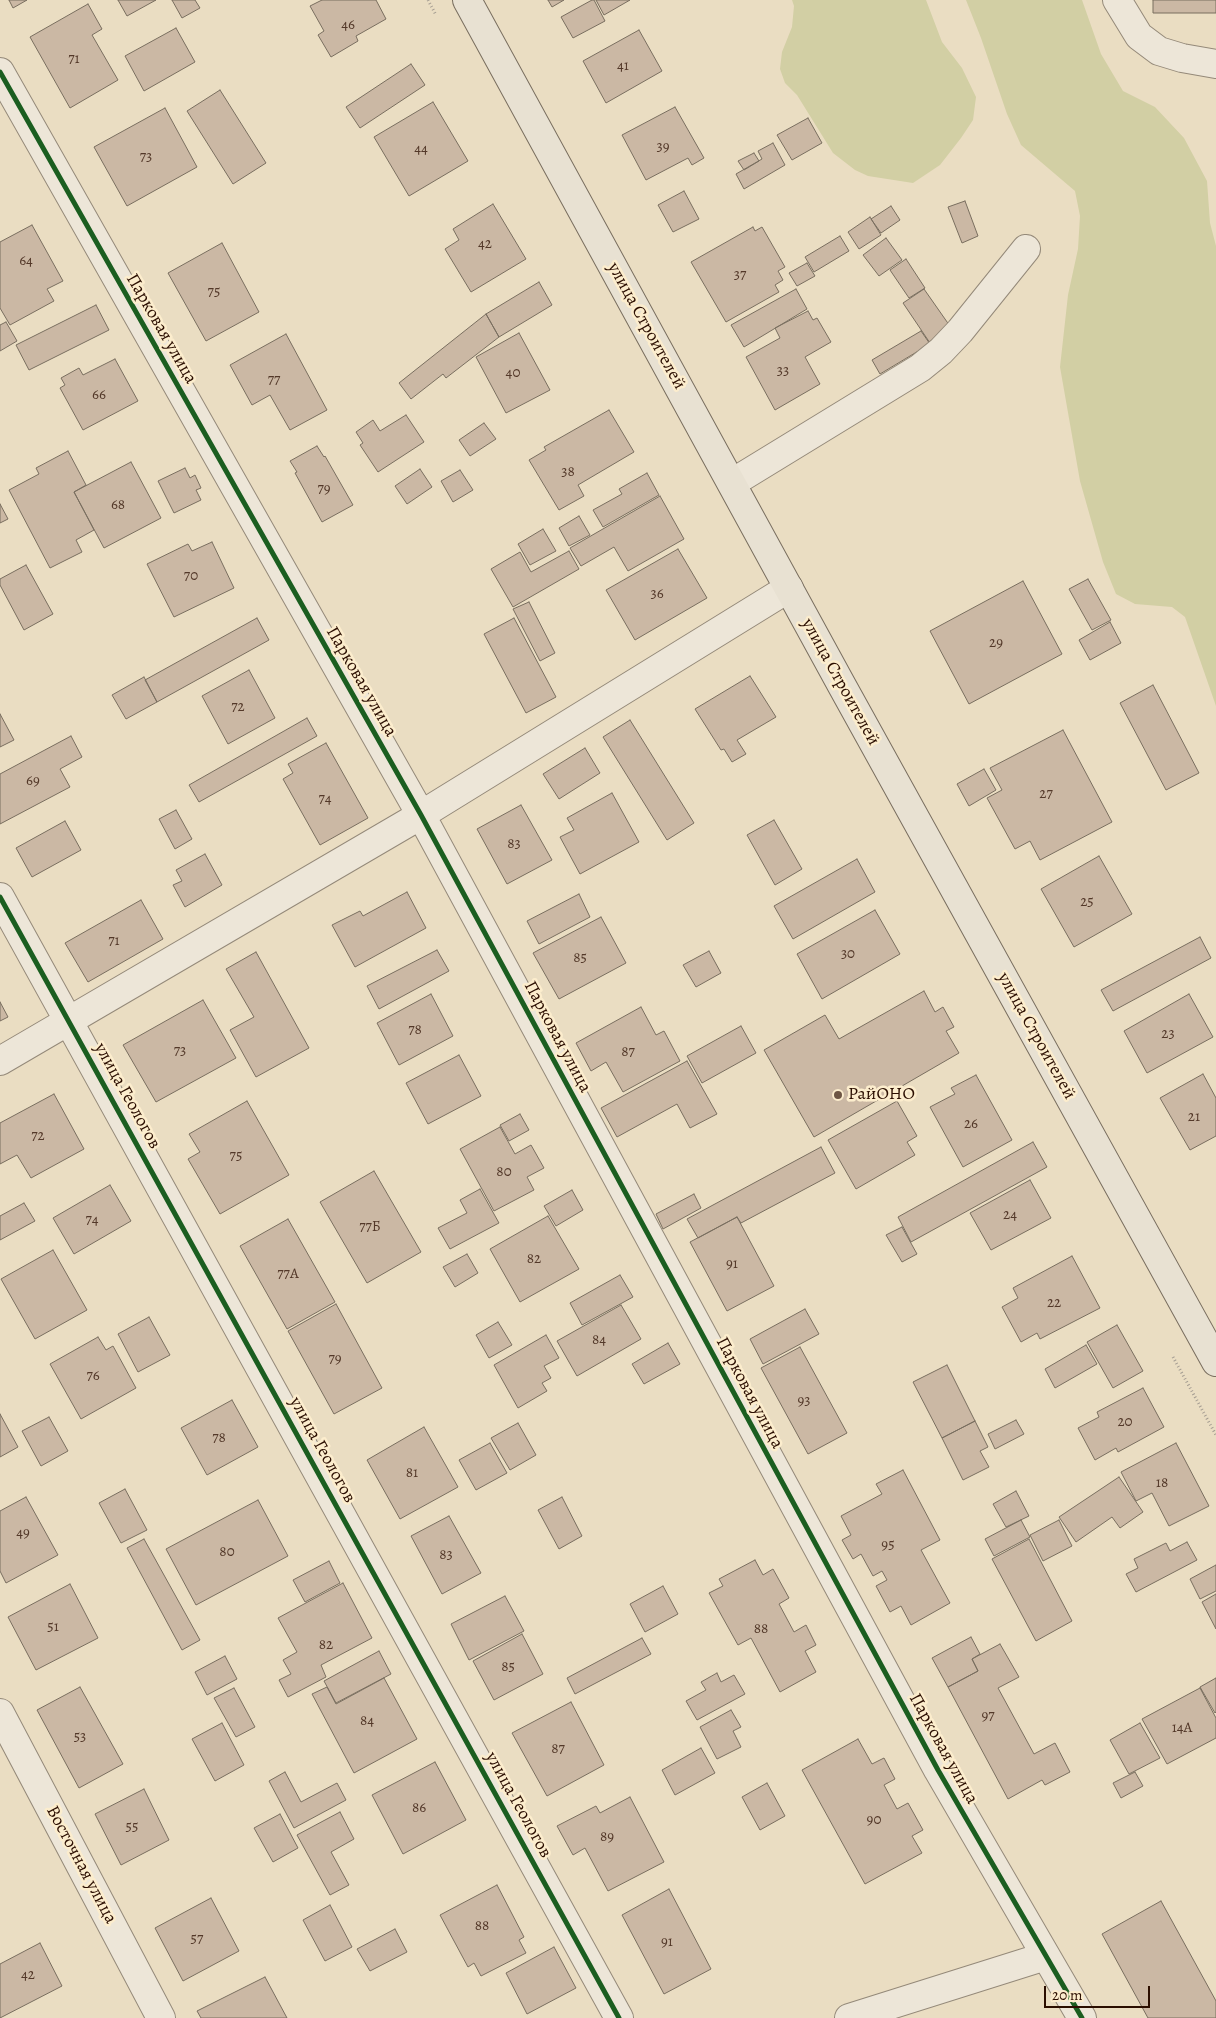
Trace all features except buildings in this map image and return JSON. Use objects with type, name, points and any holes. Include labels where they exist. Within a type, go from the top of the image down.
[{"type":"main road","name":"улица Строителей","points":[[467,0],[1216,1362]]},
{"type":"street","points":[[1117,0],[1139,36],[1159,51],[1182,58],[1216,64]]},
{"type":"street","name":"Парковая улица","points":[[0,72],[421,815],[938,1770],[1082,2018]]},
{"type":"street","points":[[732,483],[927,362],[941,351],[960,331],[1026,249]]},
{"type":"street","points":[[0,1061],[70,1022],[421,815],[789,588]]},
{"type":"street","name":"улица Геологов","points":[[0,897],[620,2018]]},
{"type":"street","name":"Восточная улица","points":[[0,1713],[162,2018]]},
{"type":"street","points":[[850,2018],[1046,1956]]},
{"type":"shaded area","points":[[792,0],[926,0],[942,42],[962,68],[976,97],[973,120],[940,165],[913,183],[868,176],[855,170],[833,153],[797,95],[785,83],[780,69],[782,52],[792,27],[794,6]]},
{"type":"shaded area","points":[[966,0],[1082,0],[1101,54],[1123,91],[1155,107],[1184,138],[1207,181],[1210,223],[1216,246],[1216,706],[1185,617],[1172,607],[1135,604],[1116,594],[1103,562],[1080,481],[1060,367],[1068,295],[1078,249],[1080,216],[1075,191],[1021,145],[1007,114]]},
{"type":"cycle path","points":[[0,72],[421,815],[938,1770],[1082,2018]]},
{"type":"cycle path","points":[[0,897],[619,2018]]},
{"type":"place","name":"РайОНО","points":[[838,1095]]}]
